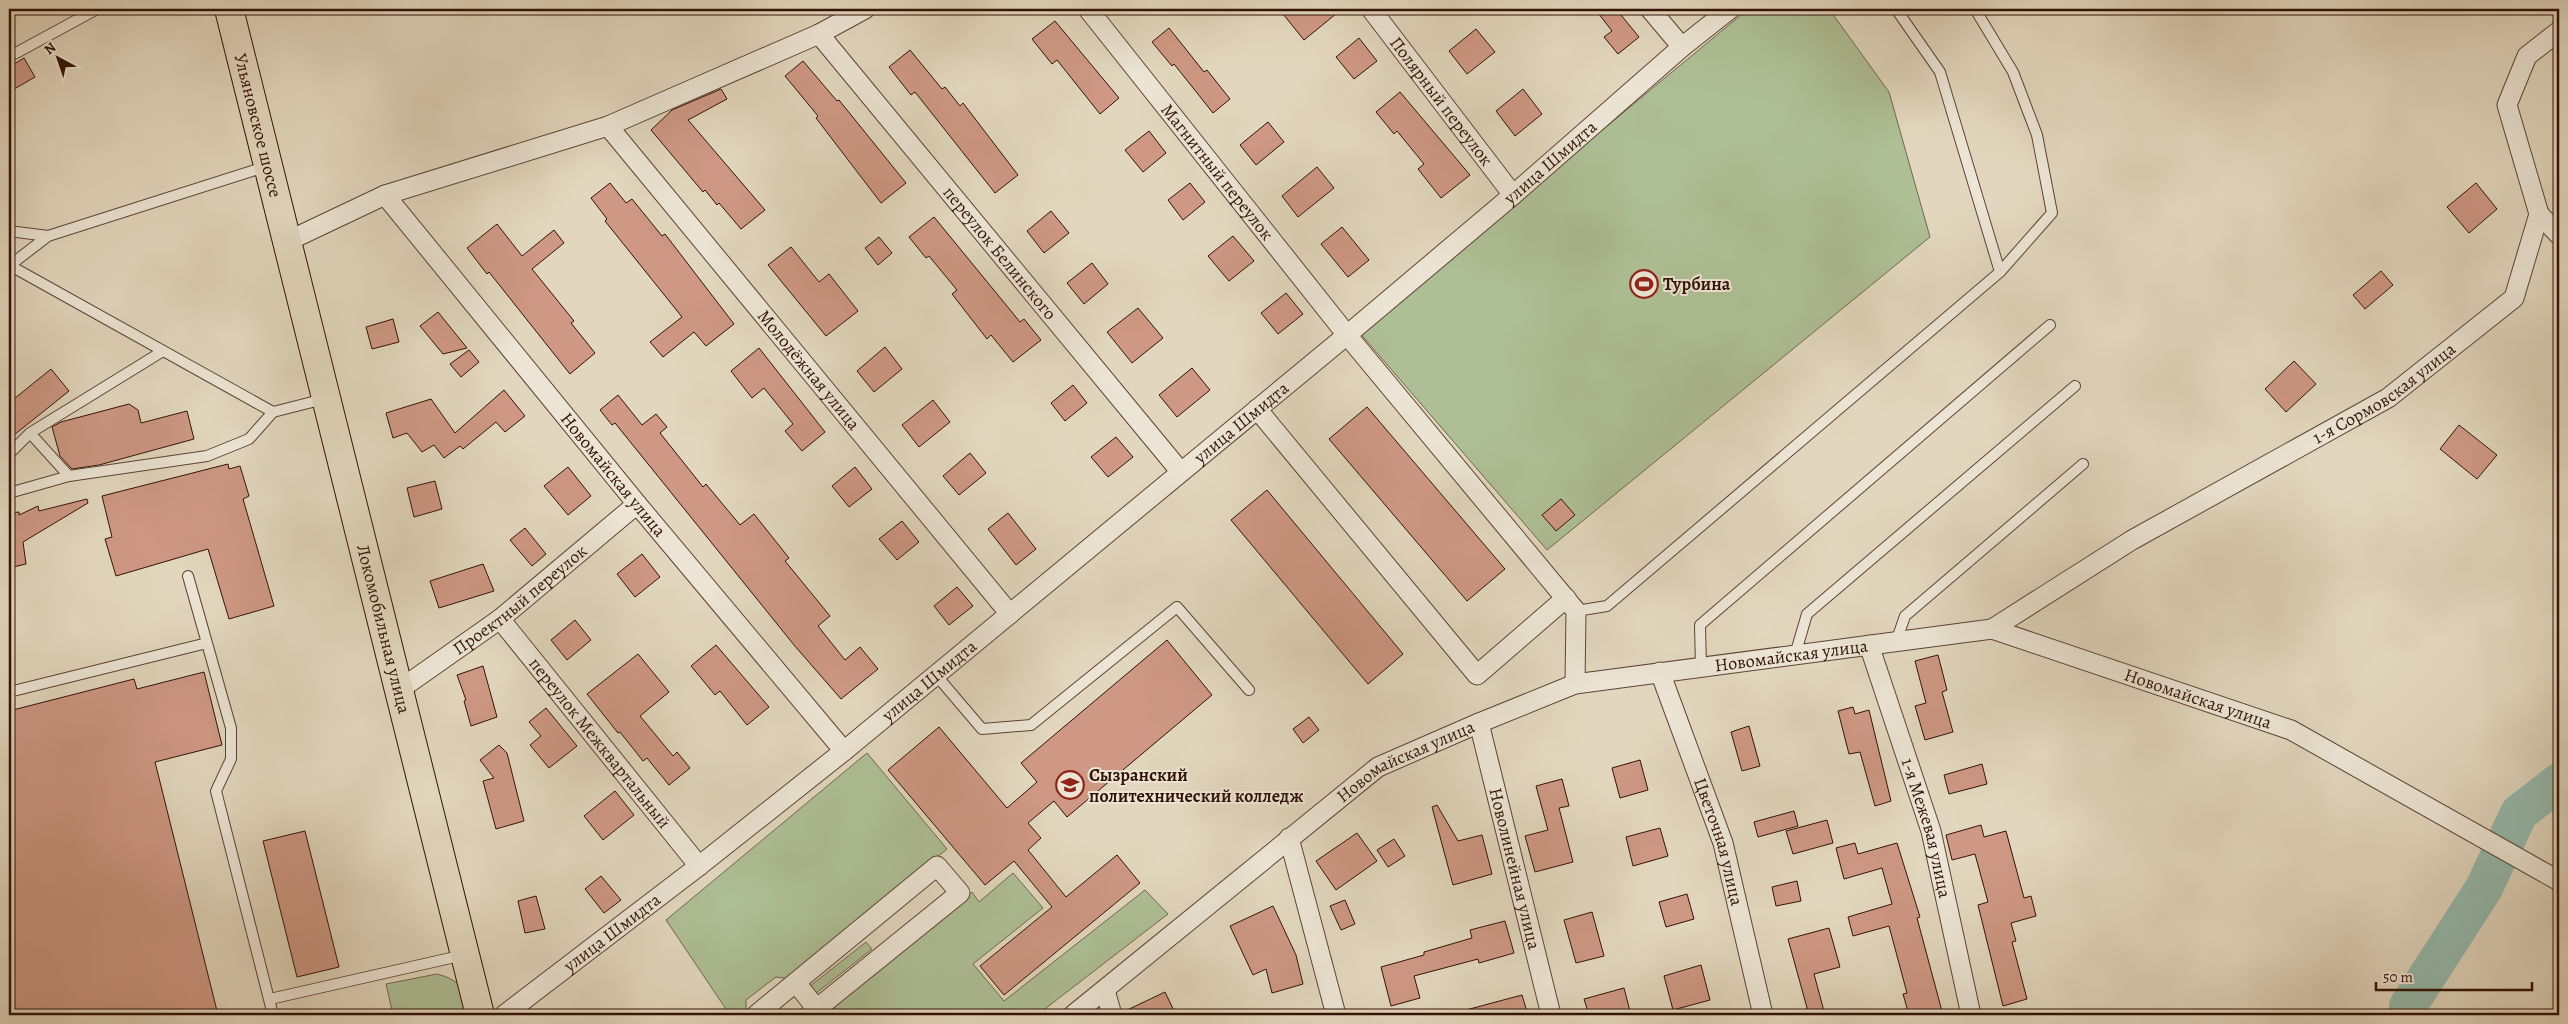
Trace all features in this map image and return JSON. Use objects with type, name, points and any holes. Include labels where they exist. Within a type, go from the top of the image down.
[{"type":"main road","name":"Ульяновское шоссе","points":[[229,9],[288,241]]},
{"type":"main road","name":"Локомобильная улица","points":[[288,241],[480,1015]]},
{"type":"street","points":[[288,241],[386,195],[608,126],[819,34],[865,9]]},
{"type":"street","name":"Магнитный переулок","points":[[1088,9],[1347,335]]},
{"type":"street","name":"Полярный переулок","points":[[1371,9],[1513,195]]},
{"type":"street","points":[[1650,9],[1682,47]]},
{"type":"street","name":"улица Шмидта","points":[[504,1015],[700,866],[844,751],[1180,471],[1347,335],[1513,195],[1682,47],[1730,9]]},
{"type":"street","points":[[2559,30],[2527,56],[2507,105],[2539,214],[2559,235]]},
{"type":"street","name":"переулок Белинского","points":[[819,34],[1180,471]]},
{"type":"street","name":"Молодёжная улица","points":[[608,126],[1010,614]]},
{"type":"street","name":"Новомайская улица","points":[[386,195],[637,504],[844,751]]},
{"type":"street","name":"1-я Сормовская улица","points":[[1992,629],[2132,540],[2388,398],[2514,298],[2539,214]]},
{"type":"street","points":[[1347,335],[1571,605],[1575,684]]},
{"type":"street","points":[[1257,409],[1477,675],[1571,605]]},
{"type":"street","name":"Проектный переулок","points":[[399,690],[500,619],[637,504]]},
{"type":"street","name":"переулок Межквартальный","points":[[500,619],[700,866]]},
{"type":"street","name":"Новомайская улица","points":[[1072,1015],[1378,768],[1480,722],[1575,684],[1992,629],[2291,730],[2559,881]]},
{"type":"street","name":"1-я Межевая улица","points":[[1868,645],[1931,831],[1971,1015]]},
{"type":"street","name":"Цветочная улица","points":[[1660,672],[1722,843],[1763,1015]]},
{"type":"street","name":"Новолинейная улица","points":[[1480,722],[1551,1015]]},
{"type":"street","points":[[1289,838],[1336,1015]]},
{"type":"street","points":[[756,1015],[937,866],[960,893],[813,1012],[796,983]]},
{"type":"street","points":[[1105,990],[1112,1015]]},
{"type":"lane","points":[[16,53],[97,9]]},
{"type":"lane","points":[[1896,9],[1940,72],[2000,272]]},
{"type":"lane","points":[[1571,605],[1608,606],[2000,272],[2052,213],[2034,126],[2013,72],[1975,9]]},
{"type":"lane","points":[[269,165],[48,236],[9,265],[273,412]]},
{"type":"lane","points":[[9,231],[48,236]]},
{"type":"lane","points":[[1701,667],[1700,625],[2050,325]]},
{"type":"lane","points":[[9,454],[30,433],[163,351]]},
{"type":"lane","points":[[1795,655],[1806,614],[2075,386]]},
{"type":"lane","points":[[9,493],[69,476],[207,456],[249,439],[273,412],[326,398]]},
{"type":"lane","points":[[30,433],[69,476]]},
{"type":"lane","points":[[1896,642],[1905,616],[2083,464]]},
{"type":"lane","points":[[188,576],[231,728],[231,759],[216,791],[273,1015]]},
{"type":"lane","points":[[936,675],[982,729],[1030,725],[1177,607],[1249,690]]},
{"type":"lane","points":[[9,692],[207,643]]},
{"type":"lane","points":[[270,999],[465,955]]},
{"type":"green space","name":"Турбина","points":[[1748,9],[1829,9],[1889,92],[1930,237],[1547,550],[1359,332]]},
{"type":"green space","points":[[867,753],[947,849],[789,979],[776,977],[746,1000],[746,1011],[740,1015],[730,1015],[666,920]]},
{"type":"green space","points":[[1013,873],[1043,908],[973,964],[1004,1001],[1145,890],[1168,914],[1037,1015],[825,1015],[972,892],[979,902]]},
{"type":"green space","points":[[866,942],[872,949],[815,994],[809,987]]},
{"type":"green space","points":[[437,974],[453,980],[461,988],[469,1015],[393,1015],[386,984]]},
{"type":"building","points":[[1279,9],[1342,9],[1304,40]]},
{"type":"building","points":[[1595,9],[1616,9],[1639,37],[1618,54],[1604,37],[1612,31]]},
{"type":"building","points":[[1055,21],[1119,98],[1100,114],[1057,60],[1052,64],[1032,39]]},
{"type":"building","points":[[1169,28],[1204,72],[1207,70],[1230,99],[1213,113],[1174,64],[1172,66],[1152,42]]},
{"type":"building","points":[[1476,29],[1495,52],[1467,74],[1449,51]]},
{"type":"building","points":[[1359,38],[1377,61],[1354,79],[1336,57]]},
{"type":"building","points":[[910,50],[942,89],[945,87],[960,106],[963,103],[1018,175],[995,193],[915,92],[911,95],[889,67]]},
{"type":"building","points":[[24,58],[35,77],[9,92],[9,67]]},
{"type":"building","points":[[803,61],[837,101],[839,100],[906,183],[881,203],[816,118],[818,116],[785,76]]},
{"type":"building","points":[[721,89],[727,99],[688,120],[765,210],[741,229],[719,203],[717,205],[705,190],[703,192],[651,130],[672,110]]},
{"type":"building","points":[[1523,89],[1542,114],[1515,136],[1496,111]]},
{"type":"building","points":[[1400,92],[1470,175],[1441,198],[1418,169],[1424,164],[1397,131],[1394,134],[1376,112]]},
{"type":"building","points":[[1268,122],[1284,142],[1256,165],[1240,145]]},
{"type":"building","points":[[1149,131],[1166,153],[1143,172],[1125,150]]},
{"type":"building","points":[[1317,167],[1334,188],[1298,217],[1282,196]]},
{"type":"building","points":[[610,183],[626,203],[632,199],[662,236],[665,234],[734,324],[706,346],[694,332],[663,357],[650,342],[682,317],[605,221],[607,219],[591,198]]},
{"type":"building","points":[[1190,183],[1205,202],[1183,220],[1168,200]]},
{"type":"building","points":[[2476,183],[2497,209],[2469,233],[2447,207]]},
{"type":"building","points":[[1051,211],[1069,233],[1044,253],[1027,231]]},
{"type":"building","points":[[934,217],[1020,322],[1024,319],[1041,340],[1013,362],[991,335],[987,339],[952,294],[957,290],[929,256],[926,258],[909,237]]},
{"type":"building","points":[[497,224],[522,256],[554,230],[564,243],[532,269],[574,321],[571,323],[595,353],[570,374],[489,272],[487,274],[467,248]]},
{"type":"building","points":[[1342,227],[1369,260],[1348,277],[1321,244]]},
{"type":"building","points":[[1233,236],[1254,261],[1229,281],[1208,256]]},
{"type":"building","points":[[879,237],[892,253],[878,265],[865,248]]},
{"type":"building","points":[[791,247],[819,282],[829,274],[858,311],[826,336],[768,265]]},
{"type":"building","points":[[1092,263],[1108,284],[1084,304],[1067,283]]},
{"type":"building","points":[[2381,271],[2393,285],[2365,309],[2353,295]]},
{"type":"building","points":[[1286,293],[1303,314],[1278,334],[1261,313]]},
{"type":"building","points":[[1138,308],[1163,338],[1132,363],[1107,332]]},
{"type":"building","points":[[438,312],[467,348],[443,354],[420,326]]},
{"type":"building","points":[[393,319],[399,342],[372,349],[366,327]]},
{"type":"building","points":[[885,347],[902,369],[874,392],[857,371]]},
{"type":"building","points":[[759,348],[825,432],[802,451],[785,431],[793,424],[764,388],[752,398],[731,371]]},
{"type":"building","points":[[469,350],[479,362],[461,377],[450,364]]},
{"type":"building","points":[[2294,361],[2316,384],[2286,412],[2265,389]]},
{"type":"building","points":[[1192,368],[1210,390],[1177,417],[1159,395]]},
{"type":"building","points":[[51,369],[69,391],[9,439],[9,403]]},
{"type":"building","points":[[1073,385],[1087,403],[1065,421],[1051,403]]},
{"type":"building","points":[[504,390],[525,416],[505,432],[496,422],[463,449],[460,446],[444,458],[434,445],[422,452],[407,433],[393,438],[386,413],[431,399],[455,433]]},
{"type":"building","points":[[618,395],[642,425],[656,414],[667,427],[660,433],[703,487],[706,484],[740,525],[754,514],[789,558],[785,561],[830,616],[818,626],[845,660],[860,647],[878,669],[841,699],[794,645],[615,423],[612,425],[600,410]]},
{"type":"building","points":[[933,400],[950,422],[919,447],[902,425]]},
{"type":"building","points":[[129,404],[138,410],[141,423],[187,411],[194,439],[99,465],[72,469],[60,456],[52,427],[61,422]]},
{"type":"building","points":[[1367,407],[1505,569],[1467,601],[1329,439]]},
{"type":"building","points":[[2459,425],[2497,455],[2477,479],[2440,449]]},
{"type":"building","points":[[1116,437],[1133,457],[1108,477],[1091,457]]},
{"type":"building","points":[[970,453],[986,473],[959,495],[943,476]]},
{"type":"building","points":[[228,464],[229,469],[240,466],[249,496],[243,499],[274,606],[229,619],[208,549],[116,576],[105,539],[112,537],[102,496]]},
{"type":"building","points":[[568,467],[591,496],[568,515],[544,486]]},
{"type":"building","points":[[855,467],[872,489],[849,507],[832,486]]},
{"type":"building","points":[[435,481],[442,509],[414,517],[407,488]]},
{"type":"building","points":[[1267,490],[1403,654],[1368,684],[1231,520]]},
{"type":"building","points":[[87,499],[88,503],[23,542],[26,564],[9,568],[9,513],[19,512],[19,515],[38,506],[39,511]]},
{"type":"building","points":[[1561,499],[1575,515],[1556,531],[1542,515]]},
{"type":"building","points":[[1008,513],[1036,549],[1016,565],[988,529]]},
{"type":"building","points":[[902,521],[919,542],[897,560],[879,539]]},
{"type":"building","points":[[525,528],[546,554],[532,566],[510,540]]},
{"type":"building","points":[[642,554],[660,577],[635,597],[617,574]]},
{"type":"building","points":[[483,564],[494,591],[439,608],[430,581]]},
{"type":"building","points":[[957,587],[973,606],[949,625],[934,606]]},
{"type":"building","points":[[575,620],[591,640],[567,660],[551,640]]},
{"type":"building","points":[[1167,640],[1212,695],[1067,817],[1054,801],[1028,823],[1041,838],[1028,850],[1066,897],[1117,855],[1140,883],[1004,995],[980,966],[1052,907],[1014,861],[985,885],[888,770],[939,727],[1007,808],[1037,782],[1021,763]]},
{"type":"building","points":[[716,645],[769,707],[747,725],[720,691],[715,695],[691,666]]},
{"type":"building","points":[[638,654],[669,692],[640,716],[673,756],[677,752],[690,768],[669,785],[647,758],[643,761],[587,694]]},
{"type":"building","points":[[1938,655],[1947,690],[1942,692],[1953,732],[1925,740],[1915,706],[1926,703],[1915,661]]},
{"type":"building","points":[[483,666],[497,717],[471,726],[464,701],[466,700],[457,675]]},
{"type":"building","points":[[204,672],[222,745],[155,762],[218,1015],[9,1015],[9,711],[134,679],[137,689]]},
{"type":"building","points":[[1853,707],[1855,714],[1869,710],[1891,801],[1875,806],[1860,752],[1849,754],[1838,711]]},
{"type":"building","points":[[546,708],[577,746],[549,768],[530,745],[541,736],[529,722]]},
{"type":"building","points":[[1309,717],[1319,730],[1303,743],[1293,729]]},
{"type":"building","points":[[1749,726],[1760,766],[1742,771],[1731,732]]},
{"type":"building","points":[[499,745],[507,753],[524,821],[496,829],[483,781],[494,778],[480,760]]},
{"type":"building","points":[[1640,760],[1648,790],[1620,798],[1612,768]]},
{"type":"building","points":[[1982,764],[1987,784],[1949,794],[1944,775]]},
{"type":"building","points":[[1562,779],[1569,806],[1559,808],[1573,862],[1535,872],[1525,836],[1548,830],[1536,786]]},
{"type":"building","points":[[615,791],[634,815],[603,840],[584,816]]},
{"type":"building","points":[[1437,805],[1458,841],[1482,835],[1492,874],[1453,885],[1432,807]]},
{"type":"building","points":[[1794,811],[1798,826],[1758,837],[1754,822]]},
{"type":"building","points":[[1827,820],[1833,843],[1793,854],[1786,831]]},
{"type":"building","points":[[1981,825],[1984,837],[2006,831],[2024,898],[2031,896],[2036,916],[2011,923],[2016,941],[2012,942],[2027,999],[2003,1006],[1978,905],[1988,902],[1975,854],[1952,860],[1946,835]]},
{"type":"building","points":[[1660,828],[1668,856],[1633,866],[1626,837]]},
{"type":"building","points":[[305,831],[339,967],[297,977],[263,841]]},
{"type":"building","points":[[1357,833],[1377,861],[1336,890],[1316,861]]},
{"type":"building","points":[[1394,839],[1405,856],[1388,867],[1377,850]]},
{"type":"building","points":[[1855,843],[1858,854],[1897,843],[1920,917],[1917,918],[1943,1015],[1909,1015],[1903,994],[1907,993],[1889,926],[1853,936],[1848,917],[1892,904],[1882,868],[1844,879],[1836,848]]},
{"type":"building","points":[[601,876],[621,900],[604,913],[585,889]]},
{"type":"building","points":[[1797,881],[1801,901],[1776,906],[1772,887]]},
{"type":"building","points":[[1687,894],[1694,919],[1666,927],[1659,902]]},
{"type":"building","points":[[536,896],[545,929],[525,933],[518,901]]},
{"type":"building","points":[[1345,900],[1355,924],[1341,930],[1330,906]]},
{"type":"building","points":[[1273,906],[1296,955],[1303,984],[1272,993],[1266,969],[1253,975],[1230,926]]},
{"type":"building","points":[[1592,912],[1604,956],[1576,963],[1564,920]]},
{"type":"building","points":[[1505,921],[1514,953],[1479,963],[1478,959],[1414,976],[1420,998],[1391,1006],[1381,967],[1424,955],[1424,952],[1472,938],[1470,930]]},
{"type":"building","points":[[1829,928],[1840,967],[1814,974],[1825,1015],[1809,1015],[1788,939]]},
{"type":"building","points":[[1701,965],[1710,1000],[1673,1010],[1664,976]]},
{"type":"building","points":[[1624,988],[1631,1015],[1589,1015],[1584,999]]},
{"type":"building","points":[[1165,992],[1176,1015],[1123,1015],[1123,1012]]},
{"type":"building","points":[[1522,995],[1528,1015],[1467,1015],[1466,1010]]},
{"type":"waterway","points":[[2408,1015],[2408,1006],[2484,888],[2519,813],[2559,782]]},
{"type":"place","name":"Турбина","points":[[1644,284]]},
{"type":"place","name":"Сызранский политехнический колледж","points":[[1070,785]]}]
